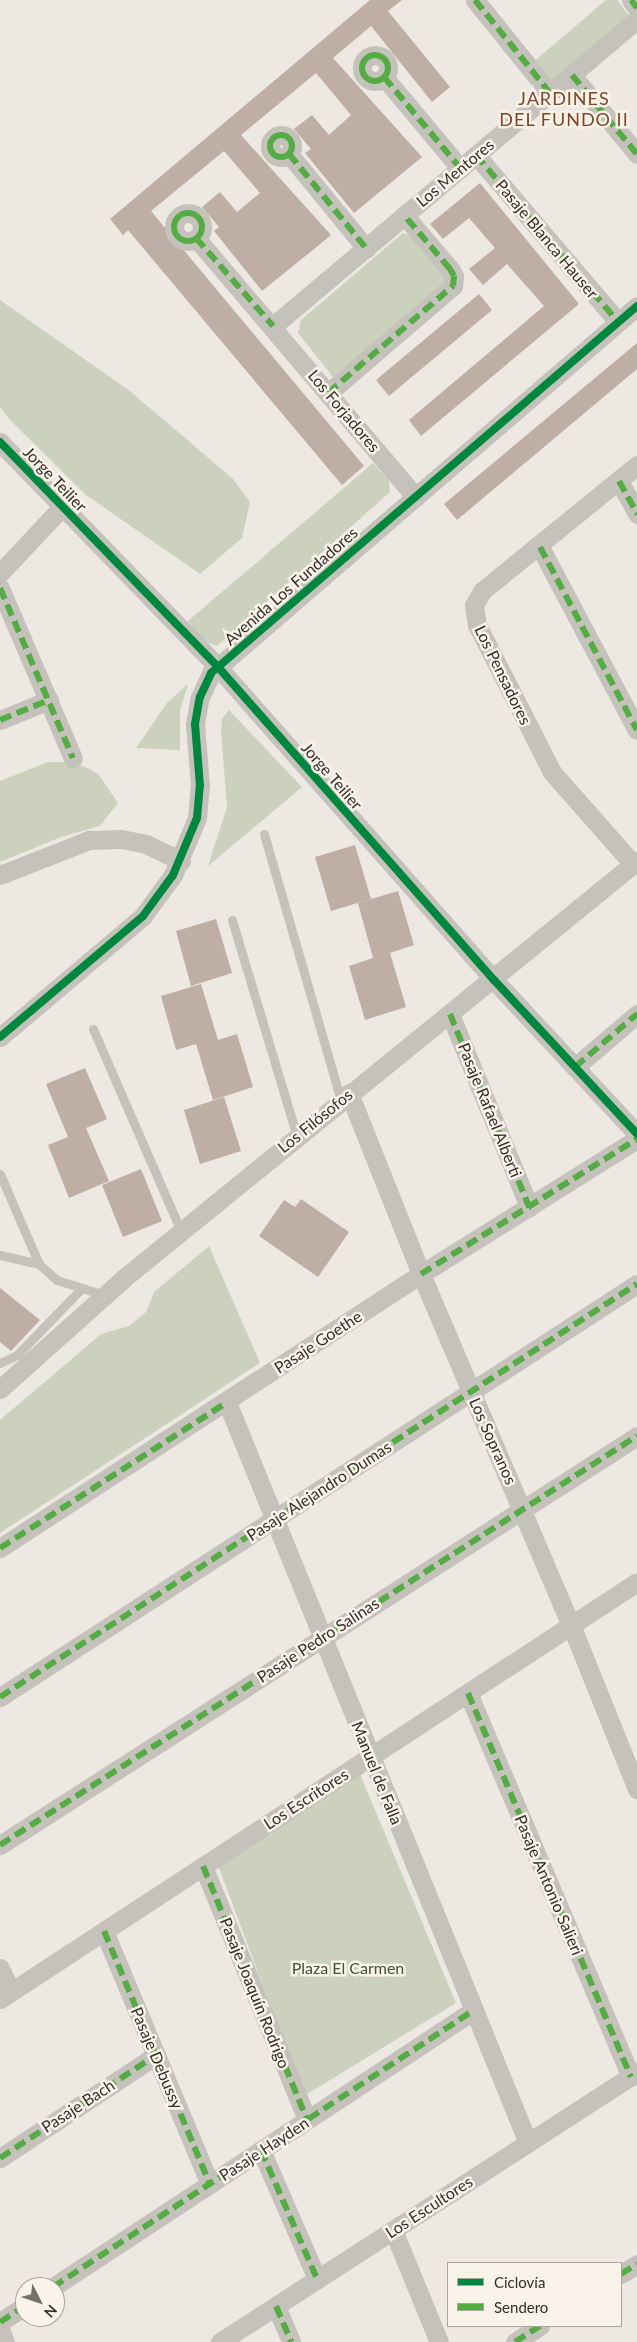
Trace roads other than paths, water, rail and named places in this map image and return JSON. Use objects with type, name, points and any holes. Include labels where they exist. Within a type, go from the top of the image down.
[{"type":"street","points":[[474,0],[550,92]]},
{"type":"street","points":[[631,0],[637,8]]},
{"type":"street","name":"Los Mentores","points":[[272,326],[637,20]]},
{"type":"street","points":[[572,75],[637,154]]},
{"type":"street","points":[[384,77],[460,168]]},
{"type":"street","points":[[289,154],[366,248]]},
{"type":"street","name":"Pasaje Blanca Hauser","points":[[476,155],[618,322]]},
{"type":"street","points":[[328,393],[453,286],[454,276],[450,270],[404,215]]},
{"type":"street","name":"Los Forjadores","points":[[196,238],[416,497]]},
{"type":"street","name":"Avenida Los Fundadores","points":[[0,1037],[143,916],[159,897],[180,861],[198,818],[200,786],[195,724],[200,697],[210,673],[637,306]]},
{"type":"street","name":"Jorge Teilier","points":[[0,442],[218,667],[494,980],[637,1134]]},
{"type":"street","name":"Los Pensadores","points":[[635,862],[552,772],[477,625],[474,605],[482,592],[540,547],[637,466]]},
{"type":"street","points":[[619,481],[637,514]]},
{"type":"street","points":[[0,573],[63,506]]},
{"type":"street","points":[[540,547],[637,730]]},
{"type":"street","points":[[0,588],[74,758]]},
{"type":"street","points":[[0,720],[48,700]]},
{"type":"street","points":[[0,874],[88,840],[121,839],[146,844],[180,861]]},
{"type":"street","name":"Los Filósofos","points":[[0,1389],[104,1295],[181,1231],[345,1096],[494,980],[635,862]]},
{"type":"street","name":"Pasaje Rafael Alberti","points":[[450,1014],[529,1207]]},
{"type":"street","points":[[575,1067],[637,1014]]},
{"type":"street","name":"Los Sopranos","points":[[345,1096],[572,1625],[637,1789]]},
{"type":"street","name":"Pasaje Goethe","points":[[0,1548],[421,1274],[637,1140]]},
{"type":"street","name":"Pasaje Alejandro Dumas","points":[[0,1697],[637,1284]]},
{"type":"street","name":"Manuel de Falla","points":[[227,1402],[528,2143]]},
{"type":"street","name":"Pasaje Pedro Salinas","points":[[0,1845],[637,1436]]},
{"type":"street","name":"Los Escritores","points":[[5,1995],[637,1582]]},
{"type":"street","name":"Pasaje Antonio Salieri","points":[[468,1692],[634,2074]]},
{"type":"street","name":"Pasaje Joaquín Rodrigo","points":[[203,1866],[307,2120]]},
{"type":"street","name":"Pasaje Debussy","points":[[104,1931],[210,2184]]},
{"type":"street","points":[[0,1968],[5,1995]]},
{"type":"street","name":"Pasaje Hayden","points":[[65,2279],[474,2010]]},
{"type":"street","name":"Pasaje Bach","points":[[0,2158],[156,2055]]},
{"type":"street","name":"Los Escultores","points":[[220,2342],[634,2074]]},
{"type":"street","points":[[260,2150],[317,2279]]},
{"type":"street","points":[[393,2230],[439,2342]]},
{"type":"street","points":[[622,2273],[637,2264]]},
{"type":"street","points":[[276,2306],[291,2342]]},
{"type":"street","points":[[0,2322],[15,2312]]},
{"type":"street","points":[[515,2342],[538,2327]]},
{"type":"street","points":[[0,2329],[5,2342]]},
{"type":"lane","points":[[264,834],[345,1096]]},
{"type":"lane","points":[[232,920],[297,1136]]},
{"type":"lane","points":[[93,1029],[181,1231]]},
{"type":"lane","points":[[0,1174],[39,1264],[57,1280],[80,1290],[104,1295]]},
{"type":"lane","points":[[0,1255],[39,1264]]},
{"type":"lane","points":[[0,1363],[17,1355],[80,1290]]},
{"type":"district","name":"JARDINES DEL FUNDO II","points":[[564,109]]},
{"type":"park label","name":"Plaza El Carmen","points":[[348,1968]]}]
